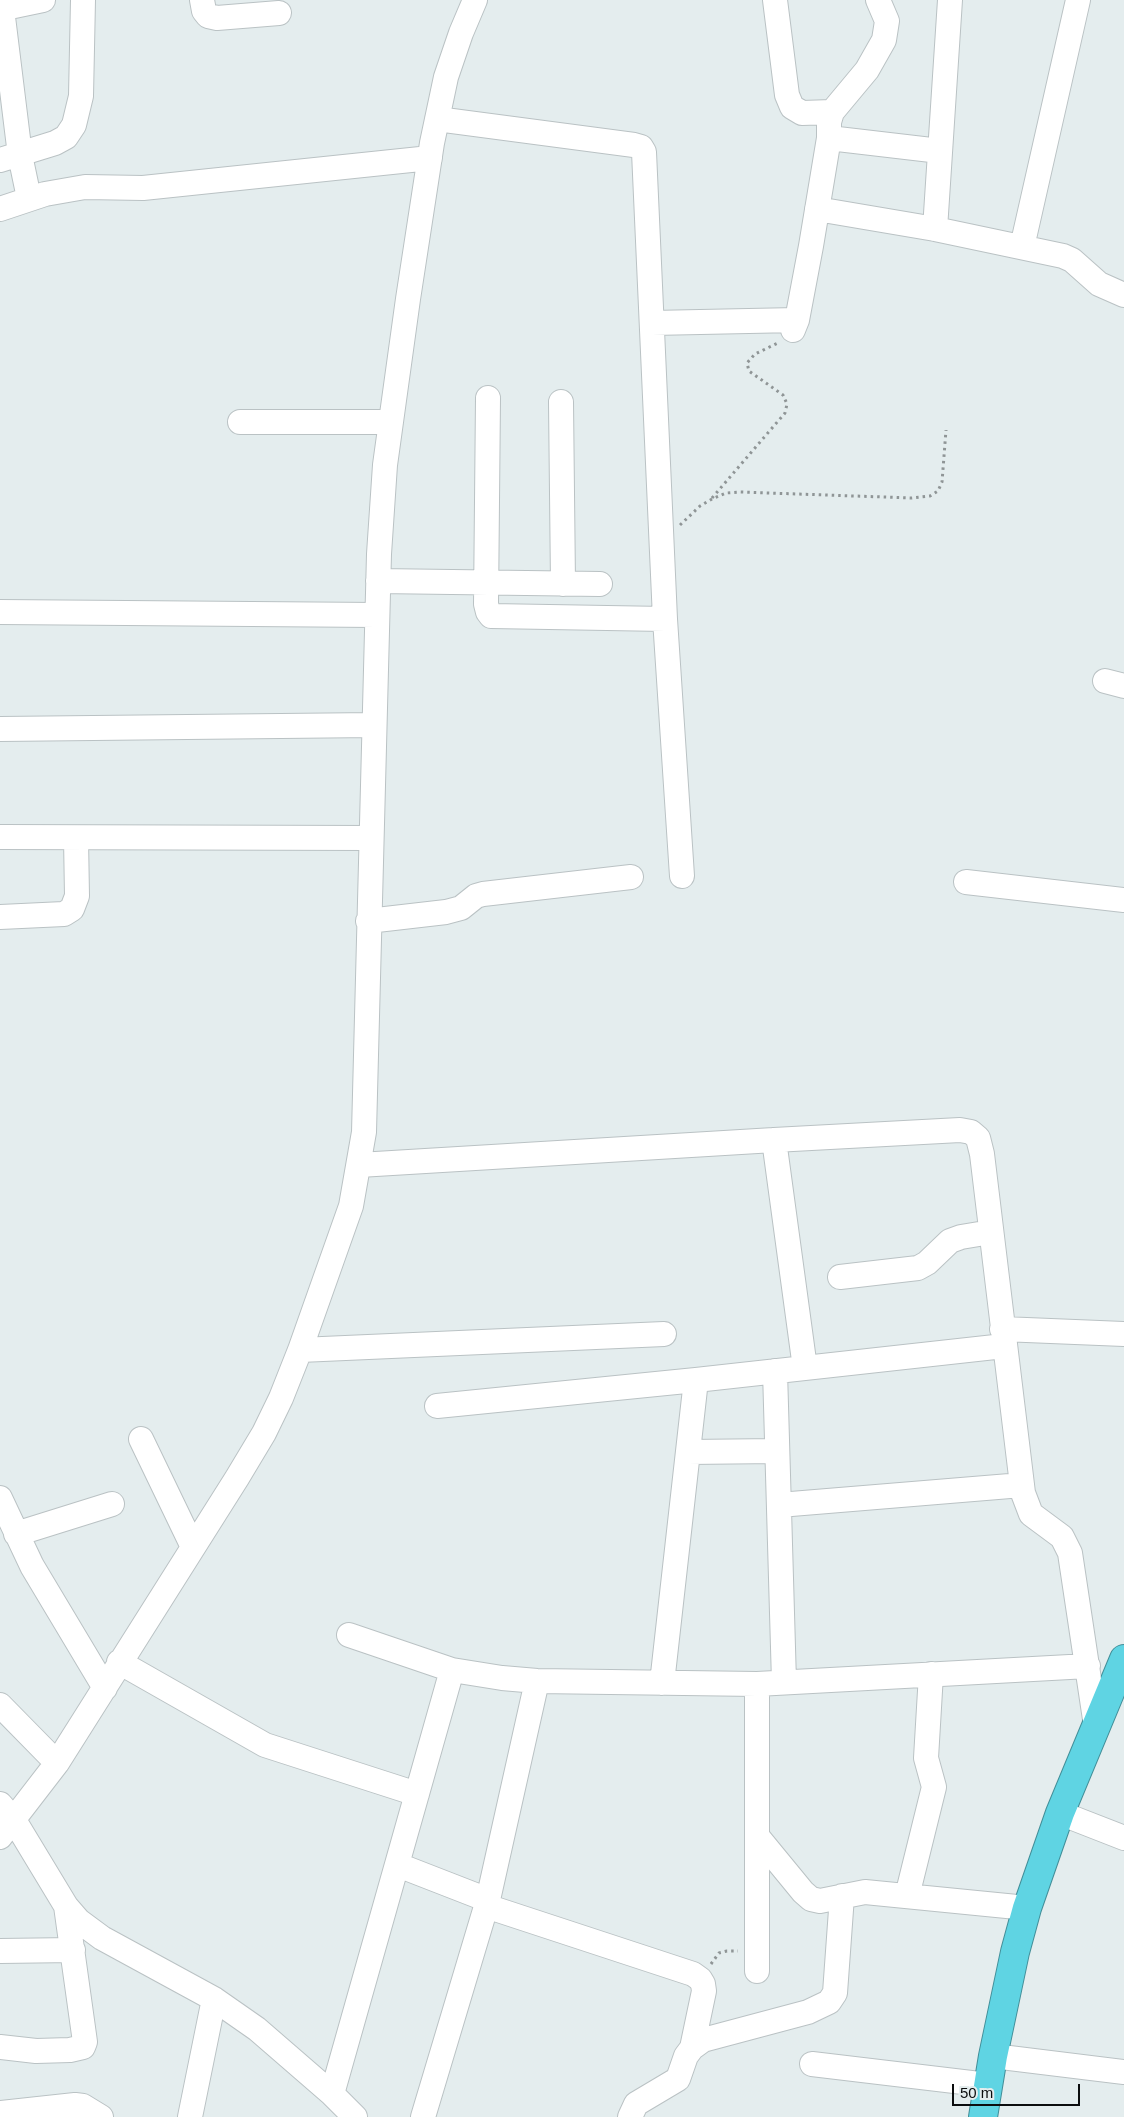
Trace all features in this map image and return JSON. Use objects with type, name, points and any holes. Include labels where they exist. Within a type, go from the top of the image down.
[{"type":"highway","points":[[983,2117],[993,2056],[1015,1952],[1027,1908],[1060,1813],[1096,1726],[1119,1685],[1124,1659]]},
{"type":"street","points":[[29,198],[10,157],[10,6],[43,0]]},
{"type":"street","points":[[10,157],[55,143],[66,136],[74,125],[81,96],[83,0]]},
{"type":"street","points":[[202,0],[204,11],[208,16],[217,18],[279,13]]},
{"type":"street","points":[[355,2117],[332,2094],[257,2030],[214,1999],[102,1938],[79,1921],[66,1906],[5,1820],[57,1763],[264,1433],[281,1398],[300,1350],[351,1206],[364,1132],[378,581],[385,465],[430,158],[446,77],[475,0]]},
{"type":"street","points":[[775,0],[787,95],[792,107],[802,113],[832,112]]},
{"type":"street","points":[[652,322],[795,325],[817,209],[829,122],[832,112],[867,70],[884,40],[887,21],[878,0]]},
{"type":"street","points":[[935,229],[950,0]]},
{"type":"street","points":[[1022,247],[1078,0]]},
{"type":"street","points":[[438,119],[641,147],[644,152],[665,619],[682,876]]},
{"type":"street","points":[[828,138],[940,151]]},
{"type":"street","points":[[0,209],[29,198],[85,187],[143,188],[430,158]]},
{"type":"street","points":[[817,209],[935,229],[1022,247],[1072,260],[1099,284],[1124,293]]},
{"type":"street","points":[[488,398],[486,604],[491,616],[665,619]]},
{"type":"street","points":[[561,402],[563,584]]},
{"type":"street","points":[[240,422],[391,422]]},
{"type":"street","points":[[378,581],[600,584]]},
{"type":"street","points":[[0,612],[377,615]]},
{"type":"street","points":[[0,729],[374,725]]},
{"type":"street","points":[[0,837],[370,838]]},
{"type":"street","points":[[0,917],[64,914],[72,909],[77,896],[76,838]]},
{"type":"street","points":[[368,921],[446,912],[461,908],[476,896],[483,894],[631,877]]},
{"type":"street","points":[[966,882],[1124,900]]},
{"type":"street","points":[[359,1165],[774,1140],[960,1130],[971,1132],[978,1138],[982,1154],[1022,1485],[1026,1504],[1031,1514],[1062,1537],[1070,1553],[1096,1726]]},
{"type":"street","points":[[774,1140],[805,1368]]},
{"type":"street","points":[[840,1277],[918,1268],[927,1263],[950,1242],[961,1237],[991,1232]]},
{"type":"street","points":[[300,1350],[664,1334]]},
{"type":"street","points":[[437,1406],[805,1368],[1003,1337],[1124,1334]]},
{"type":"street","points":[[775,1371],[784,1682]]},
{"type":"street","points":[[662,1683],[696,1380]]},
{"type":"street","points":[[141,1439],[193,1547]]},
{"type":"street","points":[[688,1452],[777,1451]]},
{"type":"street","points":[[779,1505],[1022,1485]]},
{"type":"street","points":[[0,1498],[32,1566],[105,1688]]},
{"type":"street","points":[[16,1534],[112,1504]]},
{"type":"street","points":[[349,1635],[452,1670],[502,1678],[537,1681],[756,1684],[1088,1666]]},
{"type":"street","points":[[119,1662],[265,1745],[418,1794]]},
{"type":"street","points":[[332,2094],[452,1670]]},
{"type":"street","points":[[908,1896],[934,1787],[926,1758],[931,1674]]},
{"type":"street","points":[[423,2117],[487,1903],[537,1681]]},
{"type":"street","points":[[756,1684],[758,1965]]},
{"type":"street","points":[[0,1705],[57,1763]]},
{"type":"street","points":[[1060,1813],[1124,1838]]},
{"type":"street","points":[[757,1836],[803,1892],[811,1899],[820,1901],[865,1892],[1027,1908]]},
{"type":"street","points":[[398,1865],[487,1903],[693,1974],[703,1984],[704,1991],[692,2048]]},
{"type":"street","points":[[630,2117],[636,2104],[678,2079],[686,2056],[702,2040],[808,2012],[829,2002],[835,1993],[842,1896]]},
{"type":"street","points":[[0,2048],[50,2051],[77,2049],[82,2047],[85,2042],[66,1906]]},
{"type":"street","points":[[0,1951],[73,1950]]},
{"type":"street","points":[[190,2117],[214,1999]]},
{"type":"street","points":[[993,2056],[1124,2072]]},
{"type":"street","points":[[812,2064],[988,2085]]},
{"type":"street","points":[[0,2113],[75,2105],[83,2106],[101,2117]]},
{"type":"path","points":[[712,499],[785,413],[787,404],[783,395],[749,372],[747,363],[755,354],[783,340],[795,325]]},
{"type":"path","points":[[662,543],[700,506],[726,494],[740,492],[912,498],[930,496],[938,491],[942,482],[946,430]]},
{"type":"path","points":[[703,1984],[713,1960],[719,1953],[737,1950],[758,1965]]}]
